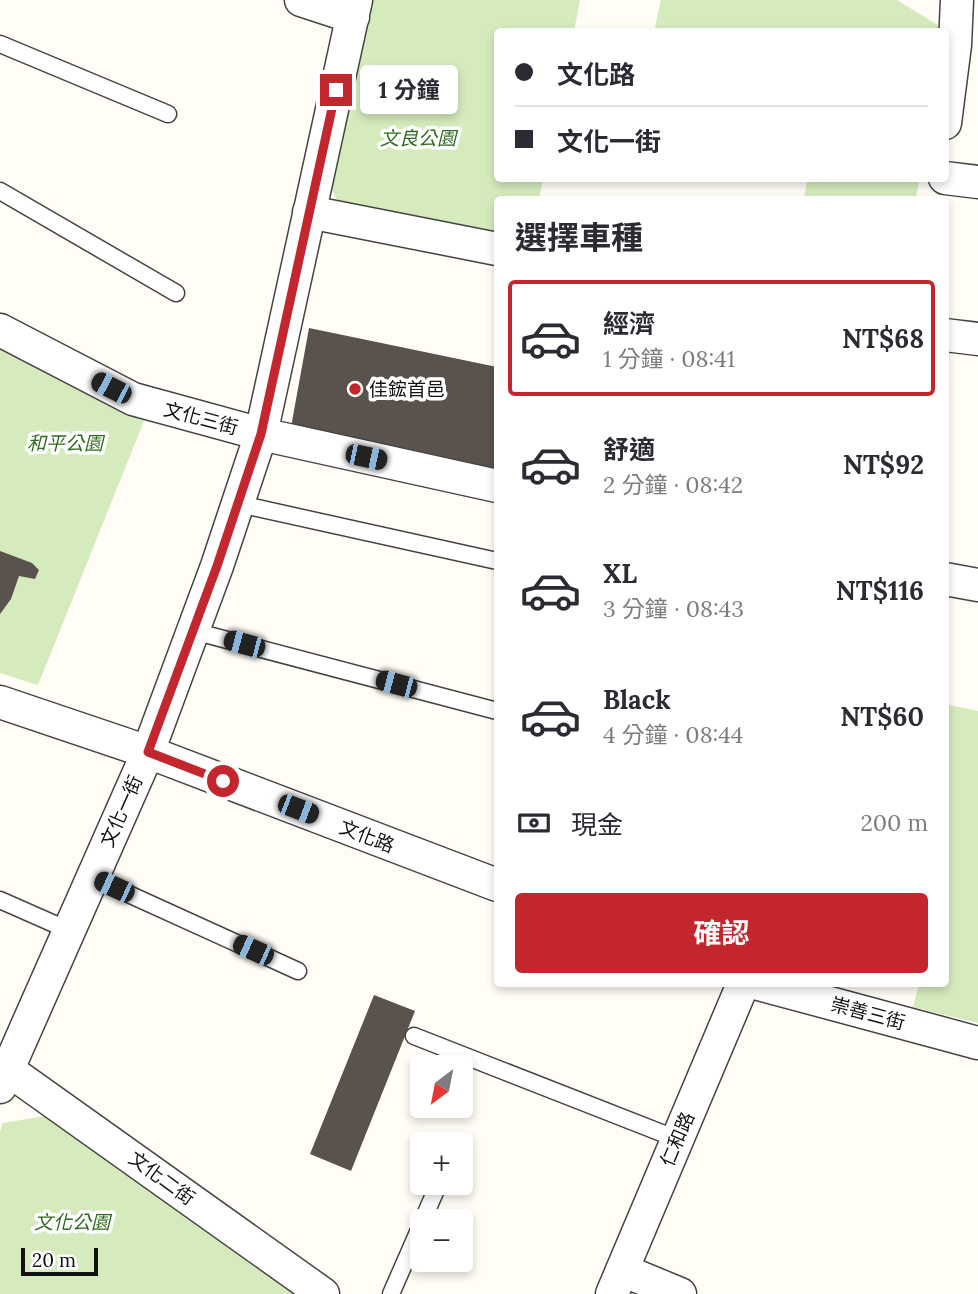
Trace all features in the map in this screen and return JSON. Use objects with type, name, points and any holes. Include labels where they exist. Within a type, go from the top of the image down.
[{"type":"street","points":[[302,0],[355,9]]},
{"type":"street","points":[[949,108],[966,46],[957,0]]},
{"type":"street","name":"文化一街","points":[[3,1073],[148,752],[239,504],[261,434],[355,9]]},
{"type":"street","points":[[949,178],[978,182]]},
{"type":"street","points":[[309,212],[494,248]]},
{"type":"street","name":"文化三街","points":[[0,330],[133,399],[261,434],[494,485]]},
{"type":"street","points":[[949,335],[978,339]]},
{"type":"street","points":[[949,580],[978,585]]},
{"type":"street","name":"文化路","points":[[0,702],[148,752],[494,884]]},
{"type":"street","name":"仁和路","points":[[617,1282],[742,987]]},
{"type":"street","name":"崇善三街","points":[[770,987],[978,1043]]},
{"type":"street","name":"文化二街","points":[[3,1073],[323,1294]]},
{"type":"street","points":[[617,1282],[680,1294]]},
{"type":"lane","points":[[0,44],[168,114]]},
{"type":"lane","points":[[0,191],[176,293]]},
{"type":"lane","points":[[239,504],[494,560]]},
{"type":"lane","points":[[193,631],[494,709]]},
{"type":"lane","points":[[92,877],[299,971]]},
{"type":"lane","points":[[0,900],[68,930]]},
{"type":"lane","points":[[414,1036],[677,1139]]},
{"type":"lane","points":[[391,1294],[410,1250]]},
{"type":"green space","name":"文良公園","points":[[368,0],[580,0],[575,28],[494,28],[494,182],[542,182],[540,196],[494,196],[494,235],[340,206],[327,180]]},
{"type":"green space","points":[[661,0],[897,0],[941,27],[941,28],[655,28]]},
{"type":"green space","points":[[806,182],[919,182],[916,196],[804,196]]},
{"type":"green space","name":"和平公園","points":[[0,340],[148,411],[38,685],[0,673]]},
{"type":"green space","points":[[949,705],[978,711],[978,1023],[913,1007],[918,987],[949,987]]},
{"type":"green space","name":"文化公園","points":[[45,1116],[293,1294],[0,1294],[0,1132],[3,1123]]},
{"type":"building","points":[[309,328],[494,366],[494,469],[291,427]]},
{"type":"building","points":[[0,551],[32,563],[39,570],[35,579],[19,576],[11,599],[0,614]]},
{"type":"building","points":[[374,995],[415,1011],[351,1171],[310,1154]]},
{"type":"place","name":"佳鋐首邑","points":[[355,389]]},
{"type":"route","points":[[223,781],[148,752],[217,566],[261,434],[336,90]]}]
